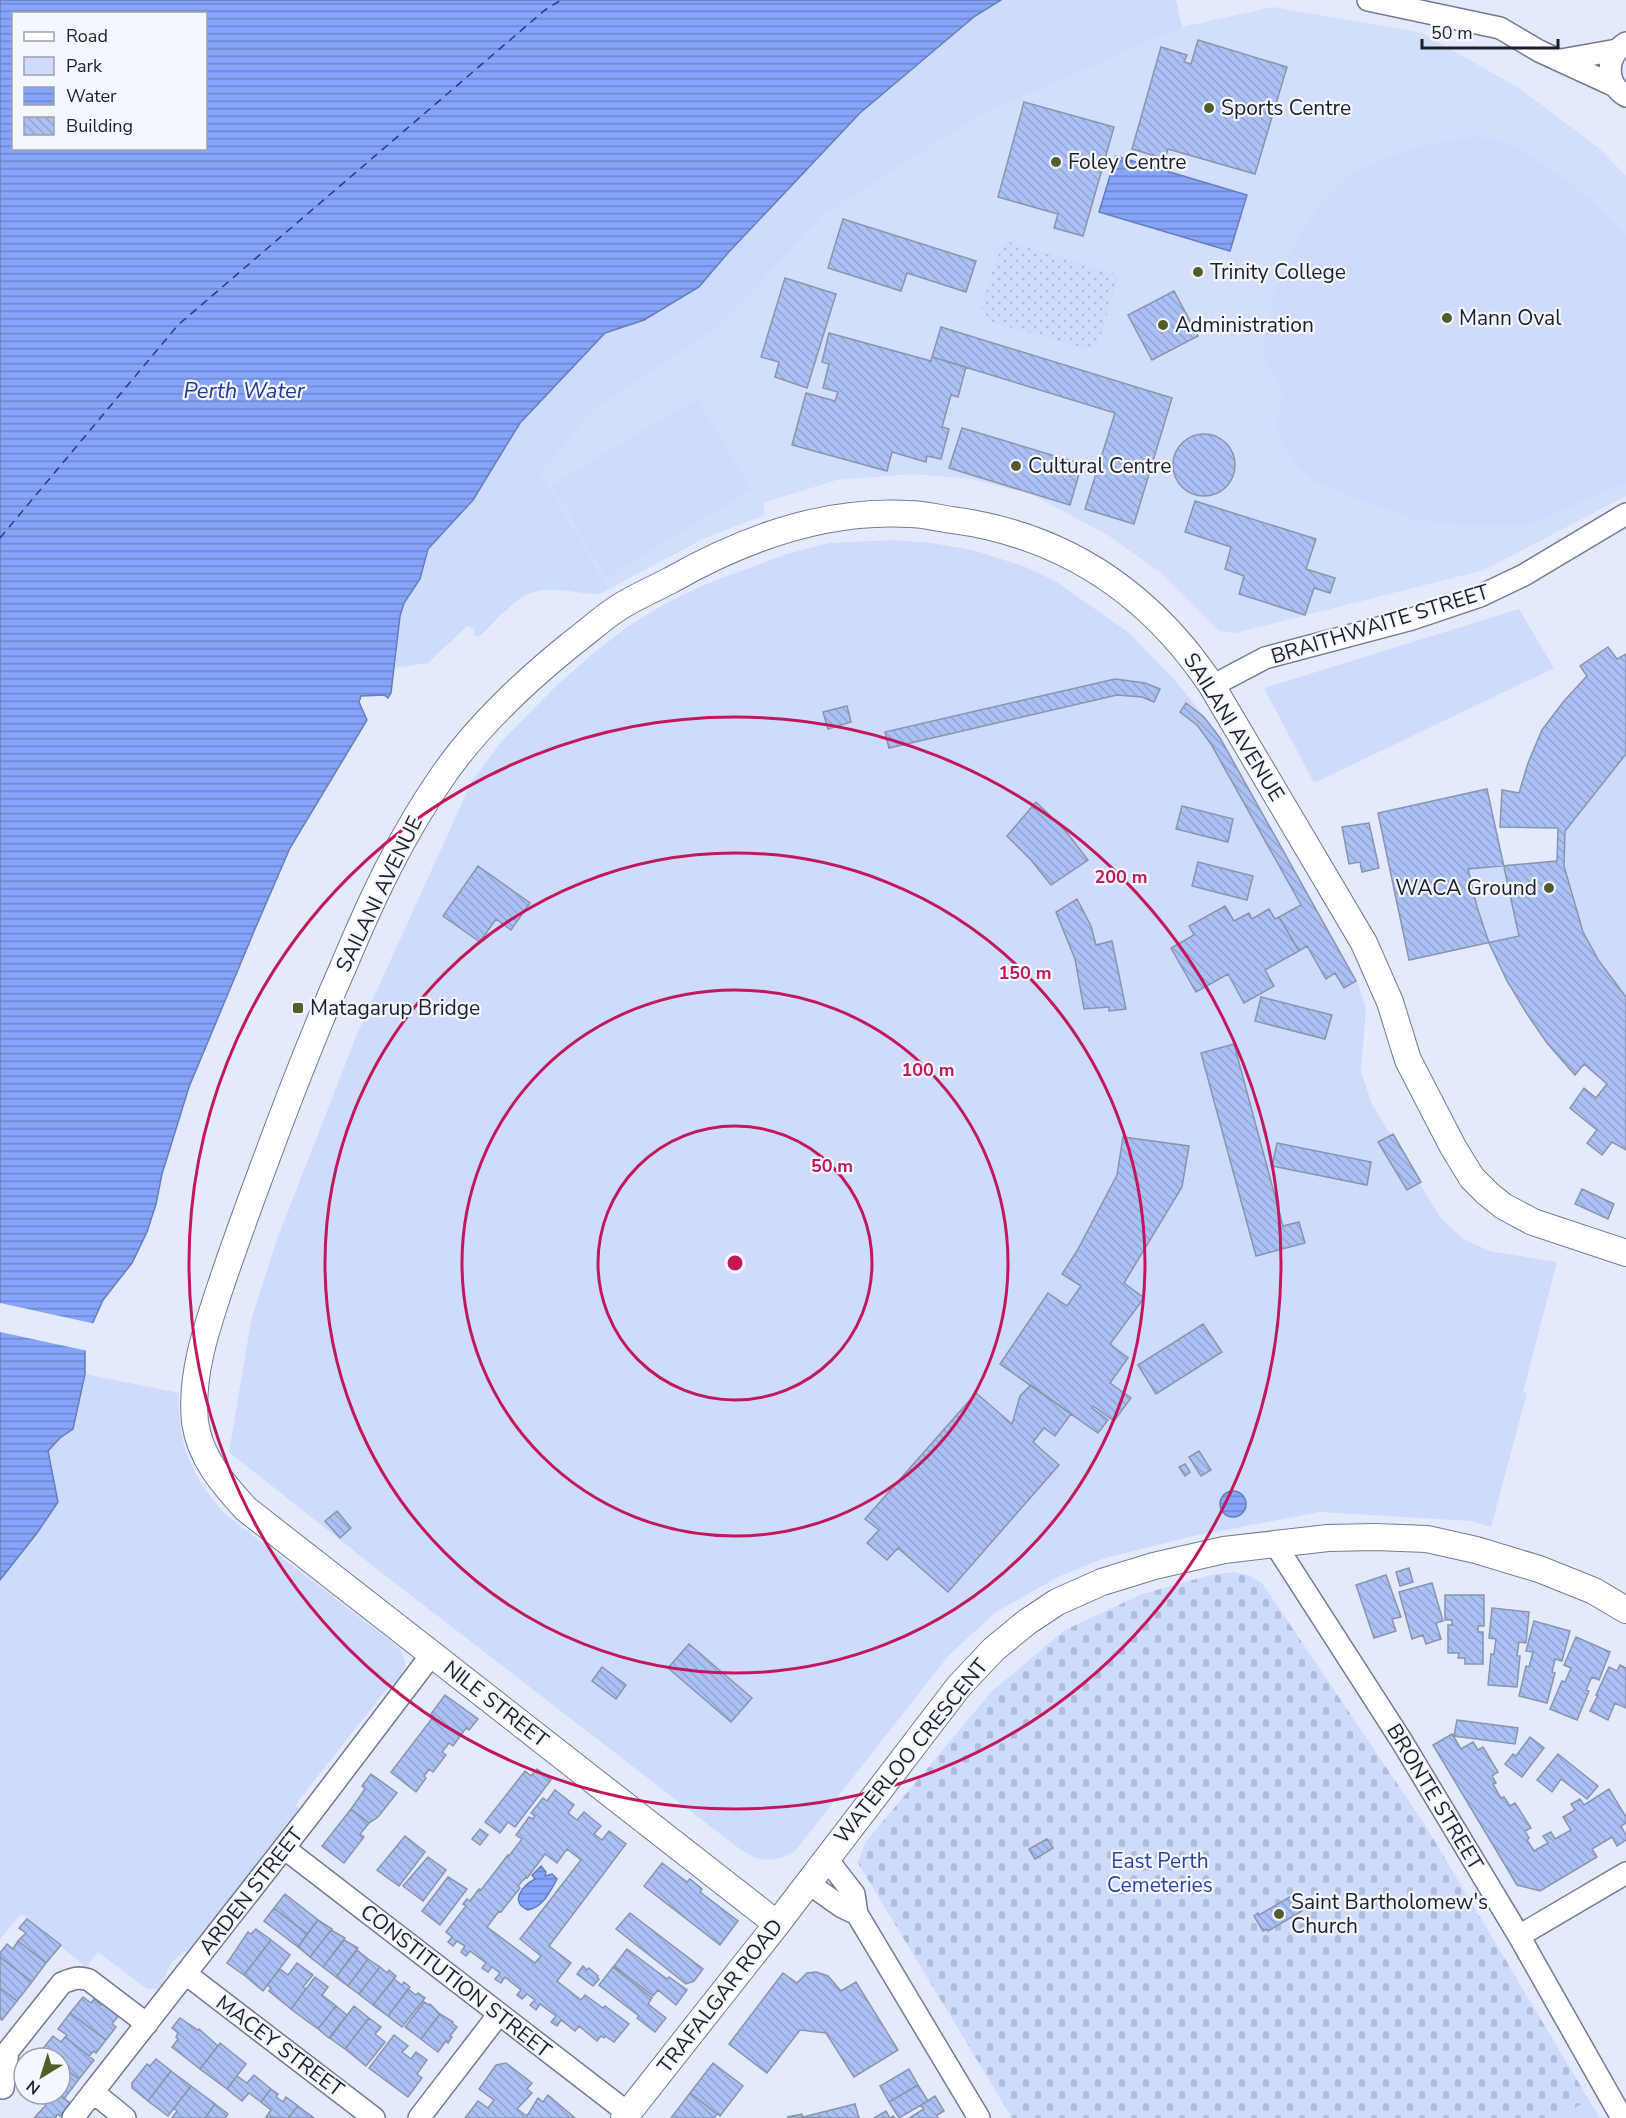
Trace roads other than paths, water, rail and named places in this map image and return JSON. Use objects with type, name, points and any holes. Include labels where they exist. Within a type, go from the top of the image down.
[{"type":"street","points":[[1368,0],[1500,28],[1539,51],[1620,91]]},
{"type":"street","points":[[1561,60],[1621,47]]},
{"type":"street","points":[[1620,91],[1610,71],[1610,62],[1621,47]]},
{"type":"street","name":"SAILANI AVENUE","points":[[218,1480],[204,1452],[195,1424],[197,1369],[213,1308],[308,1047],[387,868],[428,797],[466,745],[506,701],[619,607],[749,542],[800,524],[856,515],[909,514],[981,525],[1035,540],[1080,560],[1114,582],[1168,629],[1191,654],[1212,686],[1364,943],[1390,1002],[1408,1060],[1453,1147],[1472,1178],[1487,1193],[1519,1215],[1551,1229],[1626,1253]]},
{"type":"street","name":"BRAITHWAITE STREET","points":[[1212,686],[1265,658],[1412,619],[1480,597],[1524,575],[1626,514]]},
{"type":"street","name":"BRAITHWAITE STREET","points":[[1580,543],[1626,531]]},
{"type":"street","name":"NILE STREET","points":[[218,1480],[246,1509],[777,1924]]},
{"type":"street","name":"WATERLOO CRESCENT","points":[[817,1871],[959,1686],[994,1649],[1027,1622],[1057,1602],[1102,1582],[1154,1566],[1224,1550],[1328,1538],[1427,1539],[1476,1550],[1539,1569],[1594,1591],[1626,1610]]},
{"type":"street","name":"BRONTE STREET","points":[[1275,1544],[1401,1740],[1519,1936],[1622,2118]]},
{"type":"street","name":"ARDEN STREET","points":[[73,2118],[432,1654]]},
{"type":"street","name":"CONSTITUTION STREET","points":[[284,1848],[626,2115]]},
{"type":"street","points":[[817,1871],[854,1894],[857,1914],[980,2118]]},
{"type":"street","points":[[817,1871],[842,1908],[857,1914]]},
{"type":"street","name":"TRAFALGAR ROAD","points":[[626,2115],[817,1871]]},
{"type":"street","points":[[1519,1936],[1626,1873]]},
{"type":"street","name":"MACEY STREET","points":[[186,1974],[374,2118]]},
{"type":"street","points":[[3,2088],[8,2051],[62,1983],[73,1978],[82,1977],[89,1980],[147,2024]]},
{"type":"street","points":[[419,2118],[499,2014]]},
{"type":"street","points":[[93,2092],[125,2118]]},
{"type":"water","name":"Perth Water","points":[[0,0],[1001,0],[975,16],[860,113],[727,254],[699,287],[644,320],[605,333],[520,423],[473,500],[428,549],[420,579],[404,603],[400,616],[391,693],[388,698],[384,695],[361,696],[359,702],[367,720],[290,848],[189,1087],[147,1232],[132,1263],[103,1300],[85,1340],[85,1374],[73,1429],[60,1438],[48,1451],[58,1502],[0,1580]]},
{"type":"water","points":[[1116,156],[1247,195],[1230,251],[1099,212]]},
{"type":"water","points":[[1233,1491],[1242,1495],[1246,1504],[1242,1513],[1233,1517],[1224,1513],[1220,1504],[1224,1495]]},
{"type":"water","points":[[541,1866],[546,1872],[545,1876],[552,1874],[557,1879],[542,1902],[528,1910],[522,1907],[518,1899],[522,1890],[535,1879],[532,1875]]},
{"type":"place","name":"Sports Centre","points":[[1209,108]]},
{"type":"place","name":"Foley Centre","points":[[1056,162]]},
{"type":"place","name":"Trinity College","points":[[1198,272]]},
{"type":"place","name":"Mann Oval","points":[[1447,318]]},
{"type":"place","name":"Administration","points":[[1163,325]]},
{"type":"place","name":"Cultural Centre","points":[[1016,466]]},
{"type":"place","name":"WACA Ground","points":[[1549,888]]},
{"type":"place","name":"Matagarup Bridge","points":[[298,1008]]},
{"type":"place","name":"Saint Bartholomew's Church","points":[[1279,1914]]},
{"type":"park label","name":"East Perth Cemeteries","points":[[1160,1873]]}]
